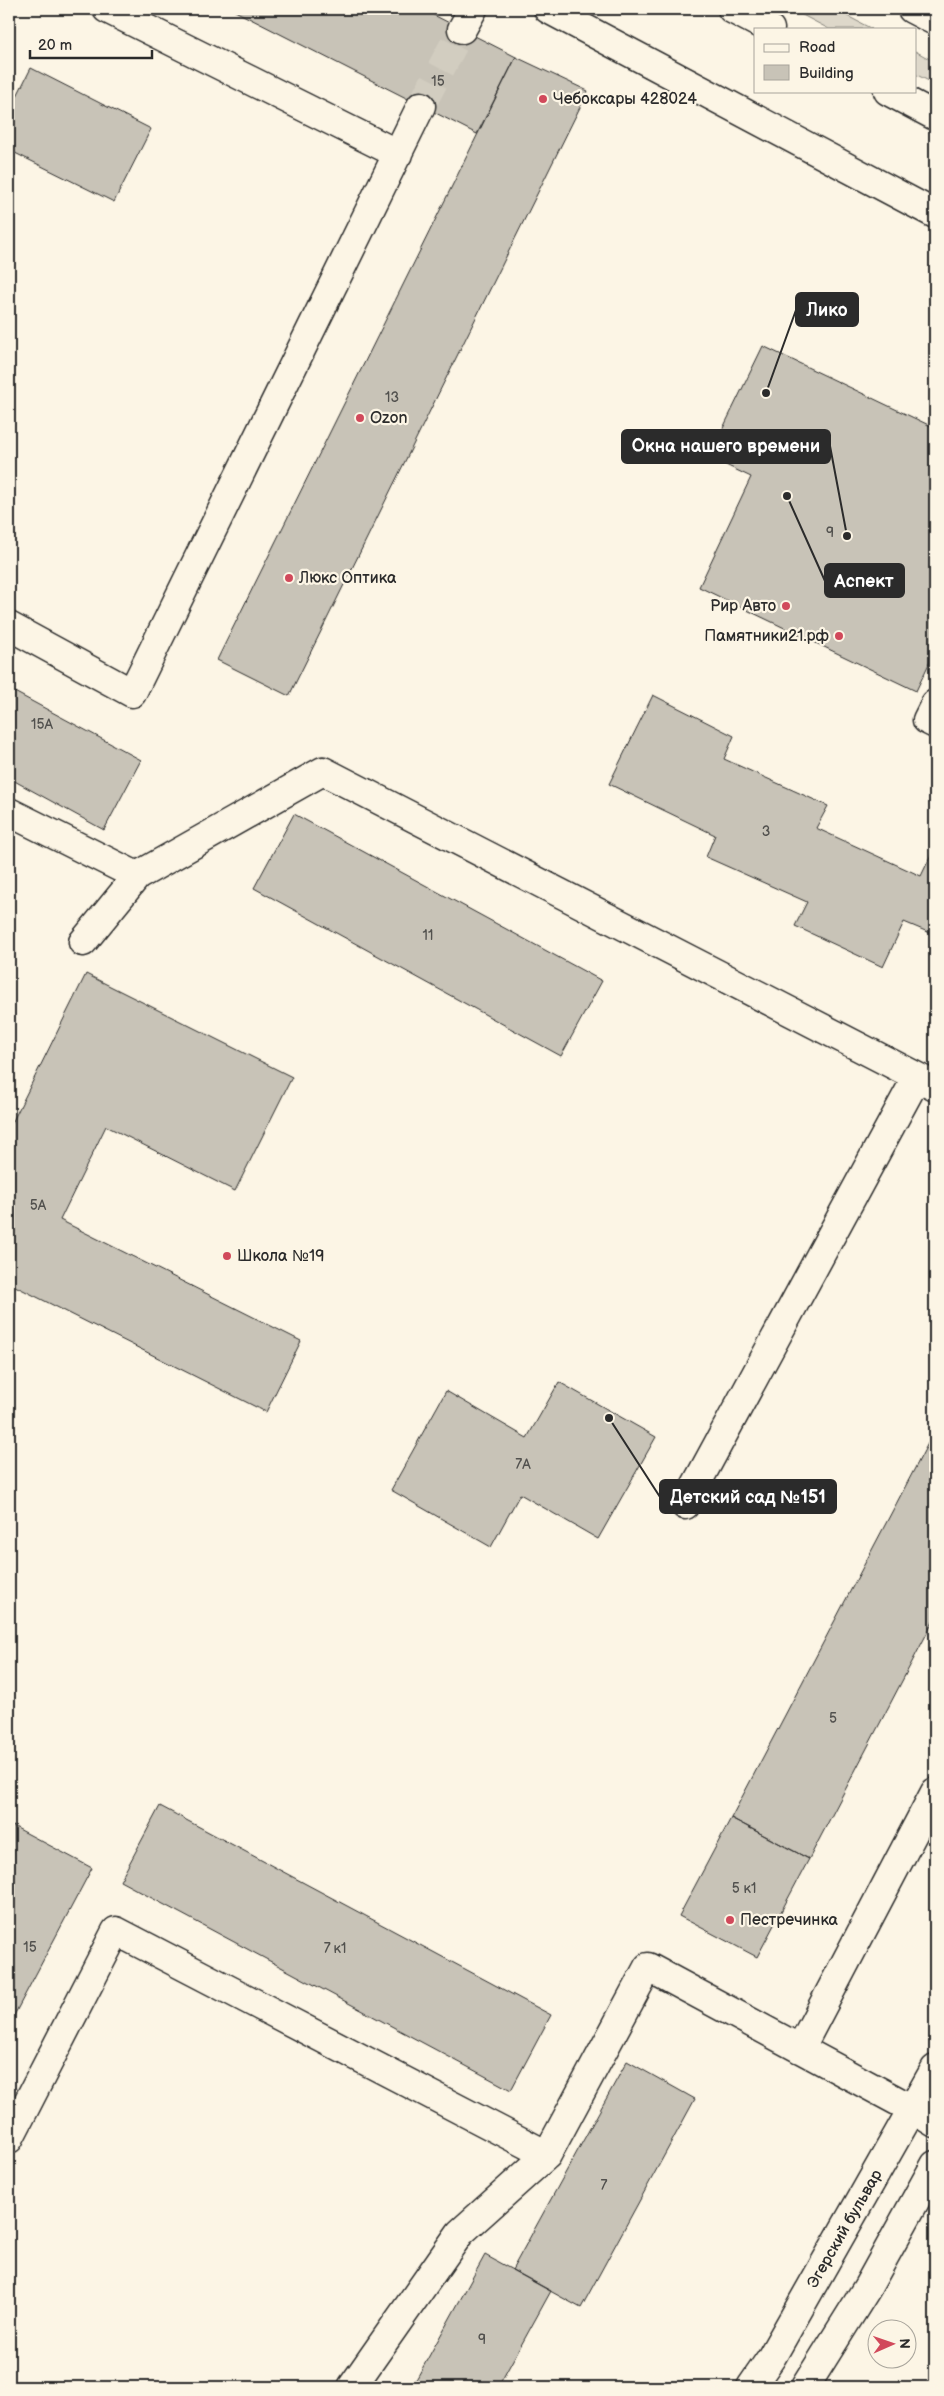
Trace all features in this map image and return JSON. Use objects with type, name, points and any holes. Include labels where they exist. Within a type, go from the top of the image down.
[{"type":"main road","points":[[107,9],[398,154]]},
{"type":"main road","points":[[548,9],[935,214]]},
{"type":"main road","points":[[732,9],[768,28]]},
{"type":"main road","points":[[912,9],[935,21]]},
{"type":"main road","points":[[890,92],[935,116]]},
{"type":"main road","points":[[9,626],[132,693],[421,106]]},
{"type":"main road","points":[[935,704],[927,720],[935,724]]},
{"type":"main road","points":[[83,942],[137,876],[323,771],[926,1082],[685,1505]]},
{"type":"main road","points":[[9,812],[137,876]]},
{"type":"main road","points":[[800,2049],[935,1792]]},
{"type":"main road","points":[[9,2139],[116,1931],[547,2155]]},
{"type":"main road","points":[[352,2387],[460,2232],[547,2155],[648,1967],[924,2116]]},
{"type":"main road","name":"Эгерский бульвар","points":[[751,2387],[924,2116],[935,2069]]},
{"type":"main road","points":[[805,2387],[867,2288],[935,2166]]},
{"type":"shaded area","points":[[791,9],[834,9],[870,28],[827,28]]},
{"type":"shaded area","points":[[916,52],[935,62],[935,84],[916,74]]},
{"type":"building","points":[[231,9],[422,9],[516,57],[477,134]]},
{"type":"building","points":[[516,57],[588,91],[289,696],[217,660]]},
{"type":"building","points":[[31,68],[151,129],[114,202],[9,150],[9,112]]},
{"type":"building","points":[[763,346],[935,428],[935,651],[916,691],[699,587],[751,477],[709,457]]},
{"type":"building","points":[[9,689],[141,760],[104,830],[9,778]]},
{"type":"building","points":[[653,695],[734,736],[724,759],[828,806],[816,828],[921,876],[935,847],[935,935],[904,922],[883,967],[795,926],[807,902],[706,857],[715,835],[609,784]]},
{"type":"building","points":[[294,814],[602,981],[561,1056],[254,888]]},
{"type":"building","points":[[86,974],[292,1077],[235,1191],[106,1126],[60,1220],[301,1341],[266,1412],[9,1283],[9,1129]]},
{"type":"building","points":[[559,1382],[656,1437],[598,1539],[520,1494],[491,1547],[391,1490],[446,1391],[527,1438]]},
{"type":"building","points":[[935,1430],[935,1618],[809,1859],[731,1818]]},
{"type":"building","points":[[160,1806],[551,2015],[511,2090],[120,1881]]},
{"type":"building","points":[[731,1818],[809,1859],[757,1957],[679,1916]]},
{"type":"building","points":[[13,1826],[92,1868],[9,2025],[9,1834]]},
{"type":"building","points":[[627,2061],[695,2099],[581,2308],[512,2270]]},
{"type":"building","points":[[485,2255],[551,2291],[498,2387],[412,2387]]},
{"type":"tunnel","points":[[421,106],[462,29]]},
{"type":"place","name":"Чебоксары 428024","points":[[543,99]]},
{"type":"place","name":"Лико","points":[[766,393]]},
{"type":"place","name":"Ozon","points":[[360,418]]},
{"type":"place","name":"Аспект","points":[[787,496]]},
{"type":"place","name":"Окна нашего времени","points":[[847,536]]},
{"type":"place","name":"Люкс Оптика","points":[[289,578]]},
{"type":"place","name":"Рир Авто","points":[[786,606]]},
{"type":"place","name":"Памятники21.рф","points":[[839,636]]},
{"type":"place","name":"Школа №19","points":[[227,1256]]},
{"type":"place","name":"Детский сад №151","points":[[609,1418]]},
{"type":"place","name":"Пестречинка","points":[[730,1920]]}]
